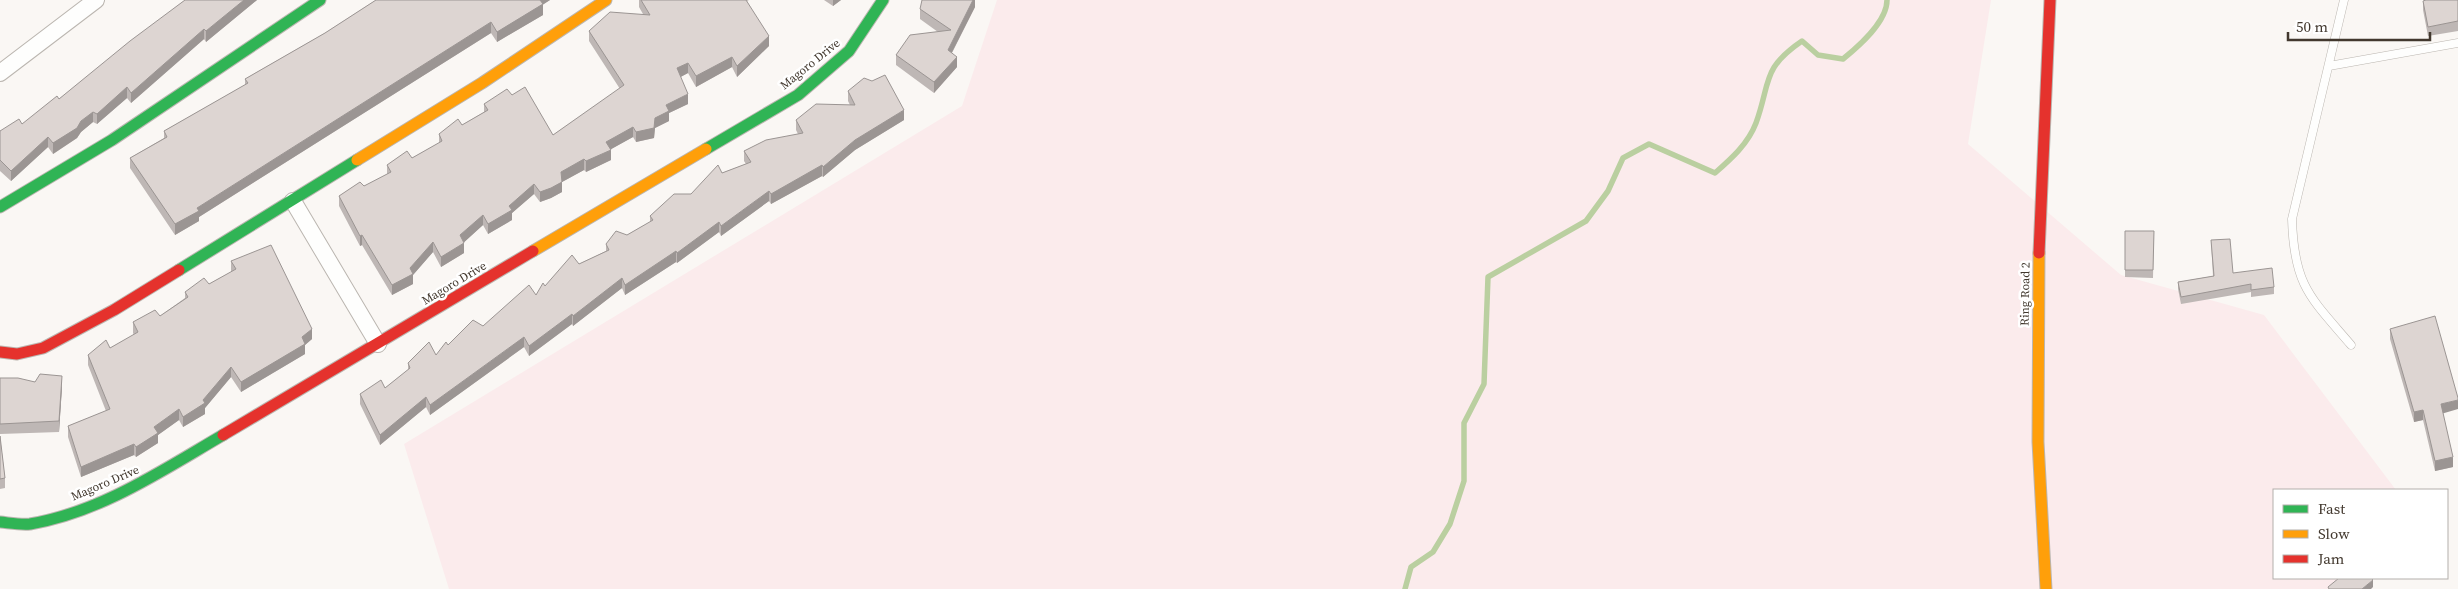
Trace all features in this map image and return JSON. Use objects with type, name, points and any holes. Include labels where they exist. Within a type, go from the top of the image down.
[{"type":"street","points":[[0,73],[96,0]]},
{"type":"street","points":[[0,208],[112,140],[320,0]]},
{"type":"street","points":[[0,352],[17,354],[43,348],[114,310],[482,83],[606,0]]},
{"type":"street","name":"Magoro Drive","points":[[0,522],[29,524],[84,508],[138,484],[378,344],[798,94],[849,50],[883,0]]},
{"type":"street","name":"Ring Road 2","points":[[2046,589],[2039,510],[2037,362],[2040,201],[2050,0]]},
{"type":"street","points":[[293,201],[378,344]]},
{"type":"lane","points":[[2344,0],[2292,219],[2293,246],[2300,278],[2309,296],[2351,345]]},
{"type":"lane","points":[[2329,66],[2458,43]]},
{"type":"shaded area","points":[[997,0],[1991,0],[1968,144],[2121,275],[2264,315],[2395,489],[2273,489],[2273,579],[2373,579],[2359,589],[449,589],[404,444],[962,106]]},
{"type":"building","points":[[185,0],[244,0],[206,31],[204,29],[131,93],[127,87],[97,114],[93,112],[81,121],[77,128],[53,143],[48,137],[11,171],[0,160],[0,131],[19,119],[22,124],[57,96],[59,99],[130,41]]},
{"type":"building","points":[[376,0],[540,0],[543,4],[497,32],[491,22],[197,208],[199,211],[175,224],[130,158],[167,137],[164,131],[248,83],[245,79],[325,33]]},
{"type":"building","points":[[641,0],[746,0],[769,36],[737,66],[732,57],[696,76],[688,63],[677,68],[688,94],[666,105],[669,111],[655,118],[654,128],[636,132],[633,127],[606,142],[611,150],[586,161],[584,159],[561,172],[562,182],[551,188],[540,192],[534,184],[509,206],[512,210],[488,224],[483,215],[460,235],[464,243],[441,257],[433,242],[410,268],[413,274],[392,285],[362,235],[360,236],[339,196],[360,182],[364,186],[391,172],[387,165],[407,151],[412,158],[442,141],[439,134],[458,119],[462,125],[488,110],[484,104],[507,89],[512,95],[525,87],[553,135],[624,85],[589,31],[610,12],[650,15]]},
{"type":"building","points":[[922,0],[973,0],[948,50],[957,57],[934,82],[896,55],[910,35],[951,30],[920,9]]},
{"type":"building","points":[[2458,0],[2458,21],[2428,27],[2423,1]]},
{"type":"building","points":[[885,75],[904,110],[855,140],[823,167],[822,165],[771,194],[769,191],[721,226],[719,222],[677,253],[676,251],[625,285],[622,278],[573,316],[572,314],[529,346],[524,337],[430,405],[426,397],[380,435],[360,394],[381,380],[385,388],[410,368],[408,363],[429,342],[436,355],[446,342],[448,345],[473,320],[483,326],[529,285],[536,295],[543,283],[545,286],[572,255],[579,264],[609,250],[606,244],[616,231],[627,235],[653,220],[650,216],[674,194],[691,194],[718,165],[722,173],[751,162],[744,151],[766,140],[803,133],[796,120],[816,104],[855,105],[848,91],[864,78],[872,81]]},
{"type":"building","points":[[2125,231],[2154,231],[2153,270],[2125,270]]},
{"type":"building","points":[[2230,239],[2233,273],[2272,268],[2274,287],[2251,290],[2251,284],[2181,297],[2178,282],[2214,276],[2211,240]]},
{"type":"building","points":[[271,245],[312,329],[302,337],[305,344],[241,382],[231,367],[203,400],[205,403],[183,417],[179,409],[154,427],[158,433],[136,447],[134,444],[81,467],[68,426],[110,409],[88,355],[106,340],[110,348],[138,332],[133,322],[155,310],[160,316],[188,297],[185,292],[204,278],[209,284],[236,269],[231,261]]},
{"type":"building","points":[[2435,316],[2458,400],[2441,404],[2453,457],[2435,461],[2423,410],[2414,412],[2390,329]]},
{"type":"building","points":[[40,374],[62,376],[59,421],[0,424],[0,378],[18,378],[35,382]]},
{"type":"building","points":[[0,436],[5,478],[0,479]]},
{"type":"building","points":[[2338,579],[2373,580],[2362,589],[2329,589],[2328,587]]},
{"type":"waterway","points":[[1405,589],[1411,567],[1433,552],[1450,524],[1464,481],[1464,423],[1484,384],[1488,277],[1586,221],[1608,191],[1623,158],[1649,144],[1715,173],[1738,151],[1753,131],[1769,77],[1773,68],[1780,60],[1802,41],[1818,55],[1843,59],[1877,25],[1886,8],[1887,0]]},
{"type":"traffic: fast","points":[[0,207],[112,140],[320,0]]},
{"type":"traffic: fast","points":[[706,149],[798,95],[849,51],[883,0]]},
{"type":"traffic: fast","points":[[179,270],[357,160]]},
{"type":"traffic: fast","points":[[0,522],[30,524],[82,510],[131,488],[223,435]]},
{"type":"traffic: slow","points":[[357,160],[482,83],[606,0]]},
{"type":"traffic: slow","points":[[533,251],[706,149]]},
{"type":"traffic: slow","points":[[2039,253],[2038,442],[2046,589]]},
{"type":"traffic: jam","points":[[2039,253],[2050,0]]},
{"type":"traffic: jam","points":[[223,435],[533,251]]},
{"type":"traffic: jam","points":[[0,352],[17,354],[43,348],[114,310],[179,270]]}]
